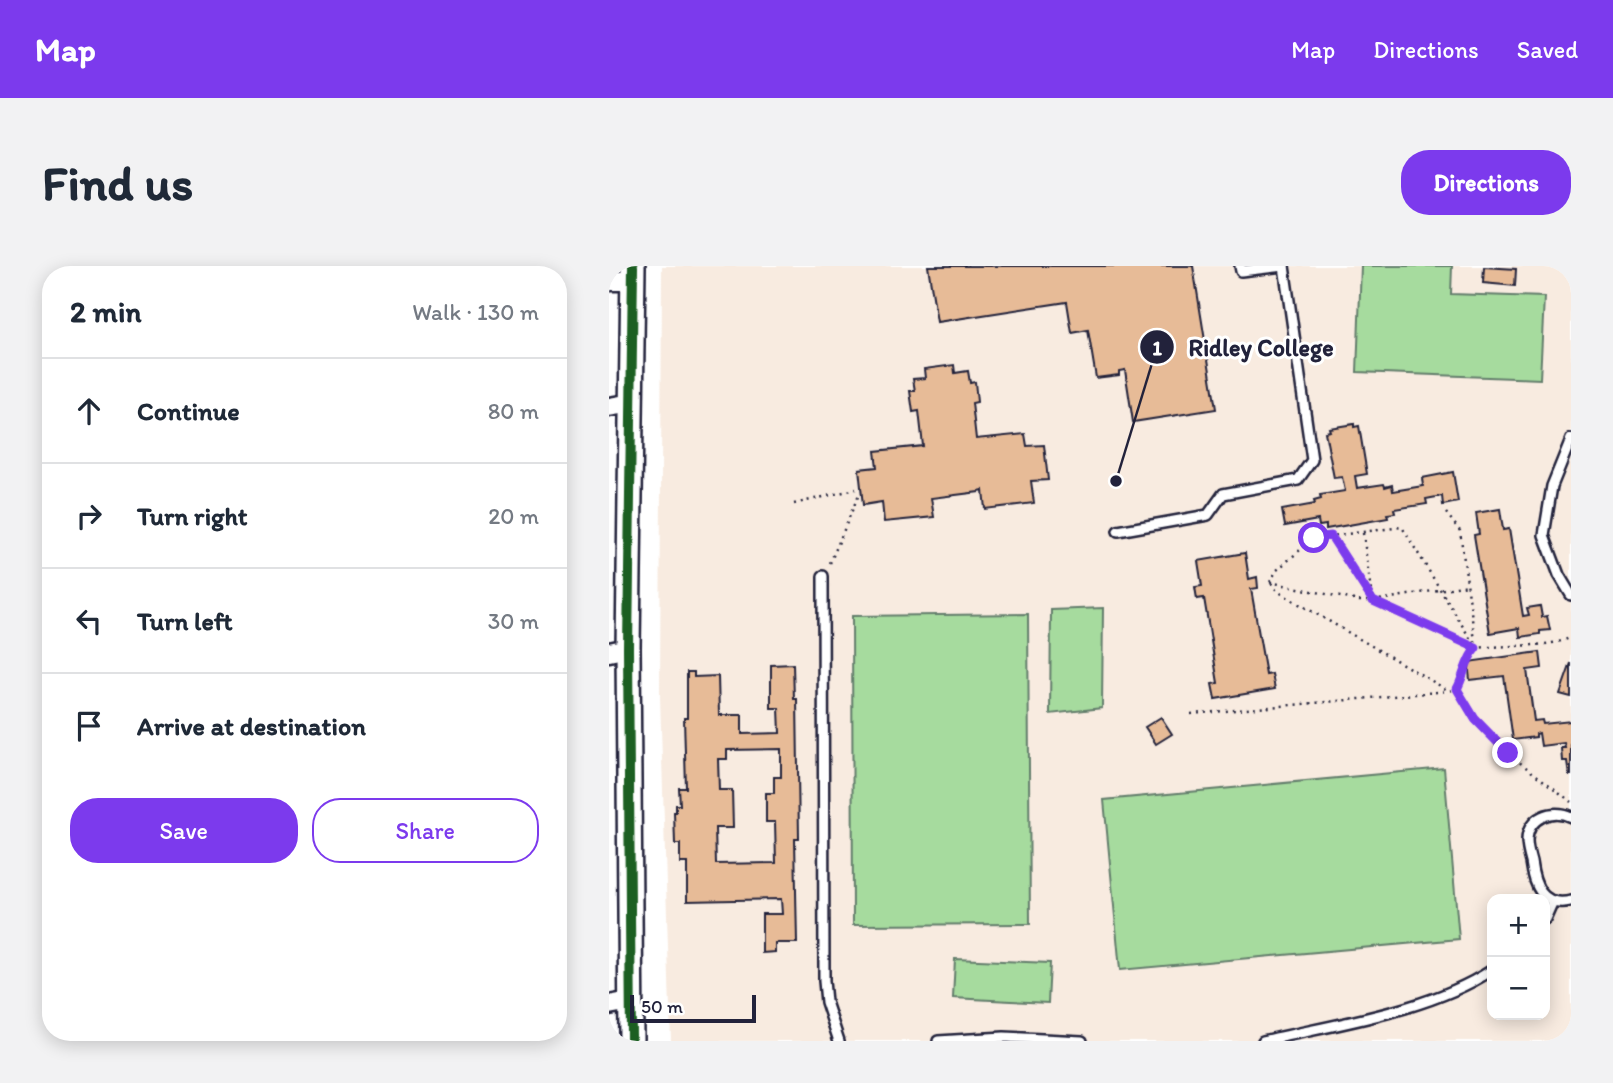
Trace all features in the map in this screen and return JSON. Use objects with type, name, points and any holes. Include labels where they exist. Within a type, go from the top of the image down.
[{"type":"street","points":[[609,281],[633,273],[632,403],[619,650],[620,1003],[631,1041]]},
{"type":"street","points":[[609,407],[632,403]]},
{"type":"lane","points":[[1118,531],[1208,515],[1223,494],[1298,480],[1312,460],[1284,266],[1241,271],[1240,266]]},
{"type":"lane","points":[[1571,439],[1552,486],[1544,535],[1559,575],[1571,595]]},
{"type":"lane","points":[[823,576],[824,971],[825,996],[839,1041]]},
{"type":"lane","points":[[1571,817],[1554,812],[1542,816],[1532,825],[1527,840],[1535,885],[1540,893],[1553,901],[1571,901]]},
{"type":"lane","points":[[1550,908],[1553,901]]},
{"type":"lane","points":[[1263,1041],[1416,1004],[1452,992],[1487,973]]},
{"type":"lane","points":[[938,1041],[1004,1037],[1082,1041]]},
{"type":"path","points":[[794,504],[856,489]]},
{"type":"path","points":[[830,564],[859,495]]},
{"type":"path","points":[[1191,714],[1457,689],[1465,675],[1470,655],[1476,648],[1460,531],[1446,513]]},
{"type":"path","points":[[1270,582],[1277,570],[1314,538],[1402,527],[1476,648]]},
{"type":"path","points":[[1363,533],[1373,601]]},
{"type":"path","points":[[1331,536],[1373,601],[1476,648],[1554,644],[1571,637]]},
{"type":"path","points":[[1270,582],[1359,601],[1468,585]]},
{"type":"path","points":[[1270,582],[1277,591],[1449,691]]},
{"type":"path","points":[[1457,689],[1475,719],[1508,753],[1571,802]]},
{"type":"shaded area","points":[[662,266],[1571,266],[1571,1041],[671,1041],[660,697]]},
{"type":"green space","points":[[1361,266],[1452,266],[1451,294],[1544,297],[1540,379],[1357,372]]},
{"type":"green space","points":[[1103,608],[1102,708],[1050,714],[1051,610]]},
{"type":"green space","points":[[1028,614],[1030,924],[853,925],[852,616]]},
{"type":"green space","points":[[1444,768],[1459,939],[1120,970],[1104,800]]},
{"type":"green space","points":[[955,959],[1050,963],[1048,1003],[953,998]]},
{"type":"building","points":[[928,266],[1193,266],[1216,409],[1133,422],[1125,370],[1119,371],[1119,375],[1096,378],[1088,330],[1072,333],[1067,302],[937,322]]},
{"type":"building","points":[[1484,267],[1516,269],[1515,286],[1483,283]]},
{"type":"building","points":[[954,365],[955,373],[968,371],[970,383],[975,382],[977,402],[972,403],[976,439],[1025,434],[1027,446],[1044,445],[1048,480],[1031,481],[1034,503],[985,509],[983,490],[931,498],[934,517],[884,522],[882,502],[863,505],[859,469],[877,467],[875,451],[923,446],[919,411],[913,412],[910,391],[915,391],[913,379],[925,378],[924,369]]},
{"type":"building","points":[[1354,424],[1354,427],[1359,426],[1367,474],[1355,476],[1357,488],[1384,484],[1385,487],[1392,485],[1393,491],[1423,486],[1422,478],[1453,472],[1458,502],[1443,505],[1442,496],[1426,499],[1427,504],[1394,509],[1395,513],[1387,514],[1388,518],[1326,529],[1326,525],[1319,526],[1318,520],[1285,526],[1282,510],[1315,504],[1314,501],[1321,499],[1320,495],[1345,491],[1342,477],[1334,478],[1325,432],[1330,431],[1329,428]]},
{"type":"building","points":[[1500,509],[1503,530],[1509,529],[1523,616],[1529,615],[1527,608],[1540,606],[1542,617],[1547,616],[1550,630],[1540,631],[1540,634],[1520,637],[1519,628],[1490,633],[1474,535],[1479,534],[1476,513]]},
{"type":"building","points":[[1245,553],[1249,579],[1257,577],[1258,588],[1251,589],[1266,675],[1272,674],[1275,689],[1215,699],[1212,684],[1218,683],[1204,598],[1197,599],[1195,587],[1202,586],[1198,561]]},
{"type":"building","points":[[1540,652],[1542,668],[1527,670],[1534,721],[1542,720],[1543,724],[1571,721],[1571,775],[1567,761],[1562,761],[1561,748],[1565,748],[1564,743],[1541,746],[1539,733],[1536,737],[1513,740],[1504,676],[1470,680],[1468,662]]},
{"type":"building","points":[[1571,663],[1571,697],[1560,694]]},
{"type":"building","points":[[793,664],[794,699],[797,699],[797,943],[775,943],[775,952],[762,953],[762,914],[782,914],[781,899],[687,901],[687,863],[680,863],[680,844],[675,844],[674,812],[676,805],[680,805],[679,788],[686,788],[684,718],[687,718],[687,672],[694,672],[694,677],[718,676],[719,715],[742,715],[742,734],[780,733],[779,708],[771,708],[771,665]],"holes":[[[781,749],[781,777],[774,777],[774,793],[766,793],[766,822],[775,822],[776,863],[716,864],[715,828],[733,828],[732,790],[719,790],[718,759],[727,759],[727,750]]]},
{"type":"building","points":[[1161,717],[1172,734],[1156,744],[1145,727]]},
{"type":"cycle path","points":[[631,1041],[628,648],[633,266]]},
{"type":"place","name":"Ridley College","points":[[1116,481]]},
{"type":"route","points":[[1314,538],[1331,536],[1373,601],[1476,648],[1470,655],[1465,675],[1457,689],[1475,719],[1508,753]]}]
